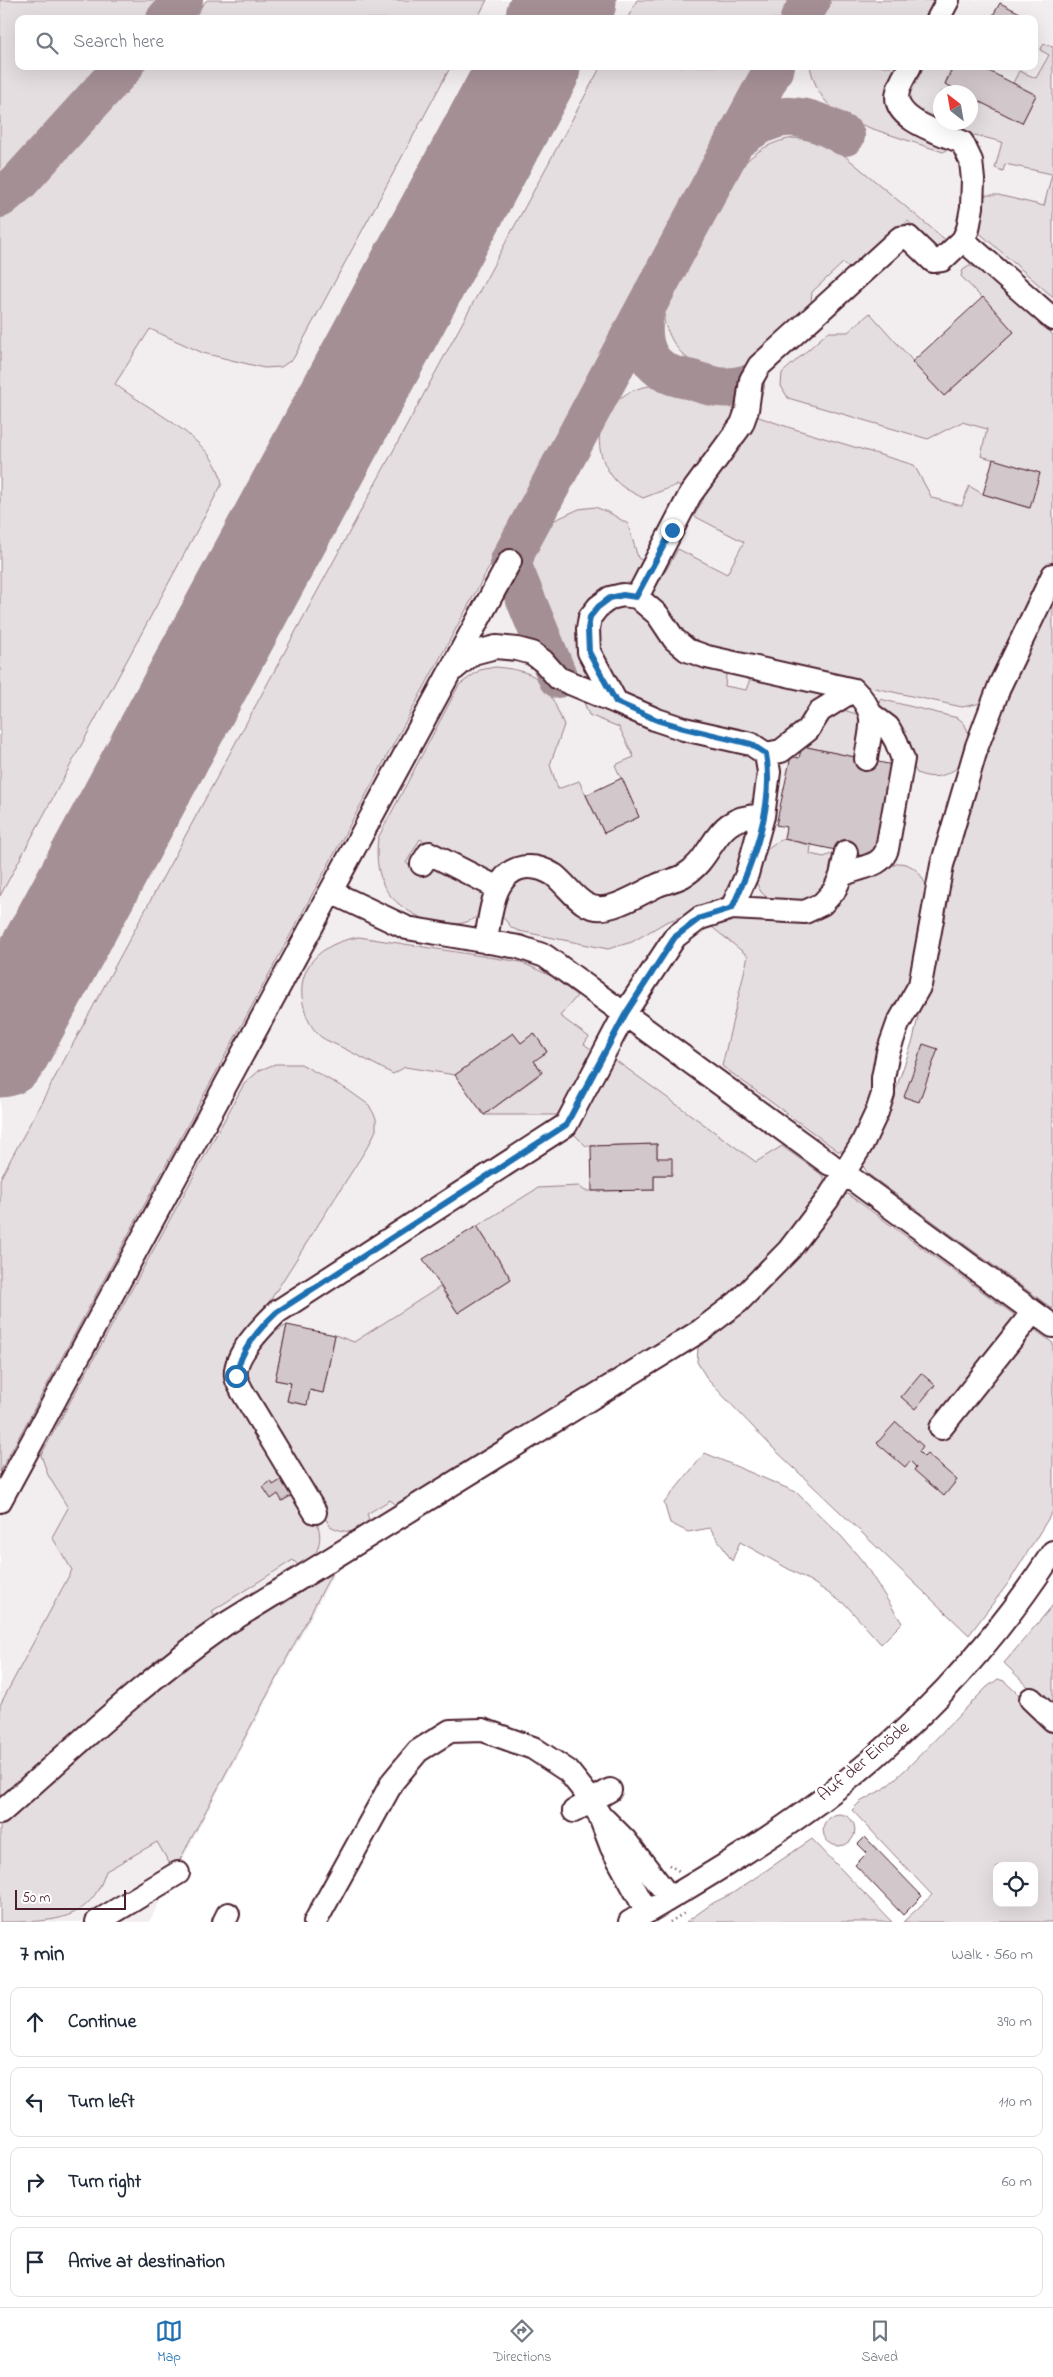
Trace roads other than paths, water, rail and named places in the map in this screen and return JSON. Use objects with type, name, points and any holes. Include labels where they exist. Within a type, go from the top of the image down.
[{"type":"street","points":[[940,15],[948,0]]},
{"type":"street","points":[[636,597],[690,495],[742,424],[747,410],[751,380],[759,366],[900,238],[908,238],[933,261],[937,262],[942,260],[963,240],[968,229],[972,207],[972,161],[962,142],[912,121],[902,112],[898,102],[898,91],[908,70]]},
{"type":"street","points":[[963,240],[1053,319]]},
{"type":"street","points":[[0,1501],[510,561]]},
{"type":"street","points":[[0,1814],[144,1686],[224,1625],[720,1318],[755,1286],[789,1250],[828,1199],[837,1169],[862,1144],[877,1112],[883,1094],[883,1078],[888,1052],[898,1024],[920,985],[942,865],[977,746],[1000,685],[1053,575]]},
{"type":"street","points":[[616,702],[589,652],[588,629],[590,617],[598,607],[610,598],[623,595],[636,597],[658,615],[674,639],[687,650],[707,657],[854,690],[862,698],[872,715],[888,727],[903,759],[884,858],[878,863],[851,870],[842,876]]},
{"type":"street","points":[[451,671],[473,654],[496,647],[517,649],[532,653],[543,661],[558,678],[657,720],[751,744],[766,754],[781,751],[808,730],[820,711],[854,690]]},
{"type":"street","points":[[866,759],[872,715]]},
{"type":"street","points":[[732,908],[747,874],[763,816],[769,772],[766,754]]},
{"type":"street","points":[[486,942],[498,888],[506,876],[514,870],[534,867],[552,874],[581,903],[597,908],[612,906],[682,876],[698,863],[720,832],[728,825],[745,817],[763,816]]},
{"type":"street","points":[[315,1512],[242,1391],[236,1376],[238,1364],[258,1330],[277,1312],[566,1125],[626,1013],[675,937],[700,918],[732,908],[805,912],[822,904],[834,891],[842,876],[846,852]]},
{"type":"street","points":[[422,864],[429,853],[498,888]]},
{"type":"street","points":[[331,892],[407,928],[519,947],[545,956],[626,1013],[1053,1326]]},
{"type":"street","points":[[941,1428],[1033,1312]]},
{"type":"street","name":"Auf der Einöde","points":[[638,1917],[800,1815],[840,1786],[912,1723],[982,1650],[1033,1583],[1053,1552]]},
{"type":"street","points":[[1030,1699],[1053,1720]]},
{"type":"street","points":[[322,1917],[359,1863],[383,1818],[393,1781],[418,1751],[450,1731],[483,1730],[533,1748],[568,1771],[612,1848],[638,1917]]},
{"type":"street","points":[[588,1809],[610,1790]]},
{"type":"street","points":[[588,1809],[625,1840],[670,1898]]},
{"type":"street","points":[[96,1922],[178,1873]]}]
